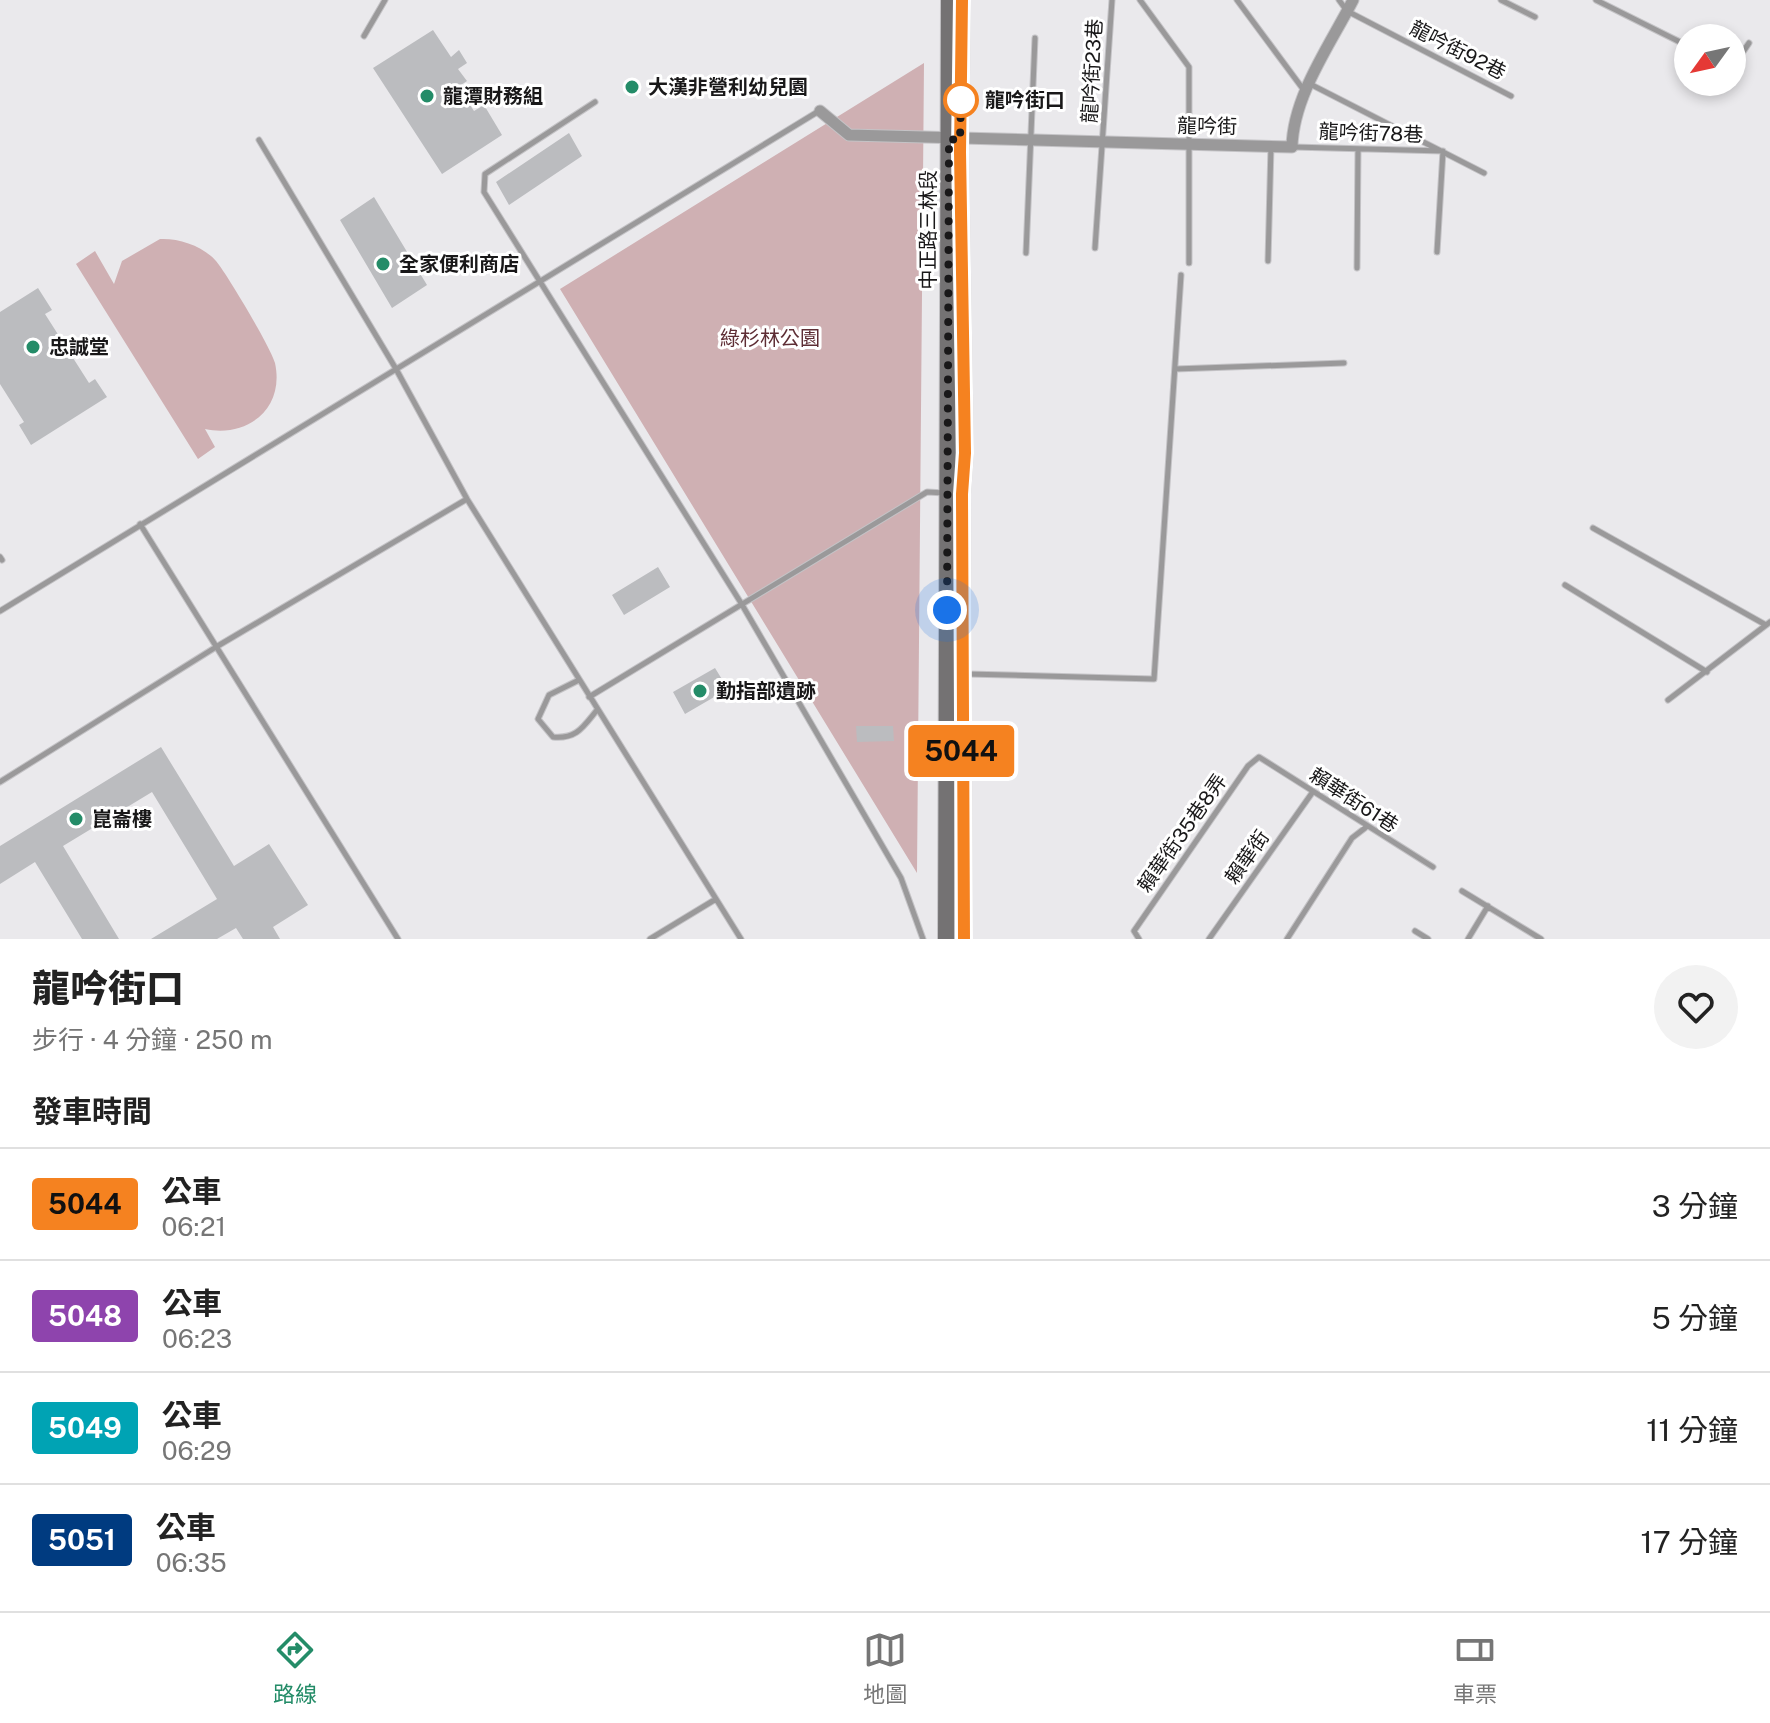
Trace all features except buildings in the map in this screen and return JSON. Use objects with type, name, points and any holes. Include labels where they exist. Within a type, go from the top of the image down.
[{"type":"main road","name":"中正路三林段","points":[[949,0],[965,453],[954,494]]},
{"type":"main road","name":"中正路三林段","points":[[954,494],[947,461],[955,140],[962,0]]},
{"type":"main road","points":[[954,494],[962,673],[956,938]]},
{"type":"main road","points":[[954,494],[956,938]]},
{"type":"street","points":[[1292,147],[1293,127],[1308,88],[1350,5]]},
{"type":"street","name":"龍吟街","points":[[820,111],[849,135],[1292,147]]},
{"type":"lane","points":[[364,36],[385,0]]},
{"type":"lane","name":"龍吟街23巷","points":[[1095,248],[1112,0]]},
{"type":"lane","points":[[1140,0],[1189,67],[1189,263]]},
{"type":"lane","points":[[1237,0],[1308,88],[1484,173]]},
{"type":"lane","points":[[1339,0],[1350,5]]},
{"type":"lane","points":[[1501,0],[1535,17]]},
{"type":"lane","points":[[1596,0],[1674,39]]},
{"type":"lane","name":"龍吟街92巷","points":[[1350,5],[1511,96]]},
{"type":"lane","points":[[1026,253],[1035,38]]},
{"type":"lane","points":[[1746,47],[1749,43]]},
{"type":"lane","points":[[595,102],[485,174],[484,192],[741,603],[901,878],[923,939]]},
{"type":"lane","points":[[0,611],[820,111]]},
{"type":"lane","points":[[259,140],[396,369],[467,499],[741,939]]},
{"type":"lane","points":[[1268,261],[1271,146]]},
{"type":"lane","name":"龍吟街78巷","points":[[1292,147],[1443,151],[1437,252]]},
{"type":"lane","points":[[1357,268],[1358,149]]},
{"type":"lane","points":[[962,673],[1154,679],[1181,275]]},
{"type":"lane","points":[[1175,369],[1344,363]]},
{"type":"lane","points":[[589,697],[927,492],[954,494]]},
{"type":"lane","points":[[0,782],[216,647],[467,499]]},
{"type":"lane","points":[[140,524],[398,939]]},
{"type":"lane","points":[[1593,528],[1768,623],[1668,700]]},
{"type":"lane","points":[[1565,585],[1707,672]]},
{"type":"lane","points":[[579,680],[549,695],[538,719],[553,737],[565,738],[576,735],[597,710]]},
{"type":"lane","name":"賴華街61巷","points":[[1259,757],[1365,828],[1433,867]]},
{"type":"lane","name":"賴華街35巷8弄","points":[[1139,939],[1134,931],[1248,766],[1259,757]]},
{"type":"lane","name":"賴華街","points":[[1209,939],[1312,793]]},
{"type":"lane","points":[[1287,939],[1352,838],[1365,828]]},
{"type":"lane","points":[[1462,891],[1541,939]]},
{"type":"lane","points":[[650,939],[716,899]]},
{"type":"lane","points":[[1468,939],[1488,906]]},
{"type":"lane","points":[[1415,931],[1428,939]]},
{"type":"green space","name":"綠杉林公園","points":[[924,63],[917,873],[560,289]]},
{"type":"green space","points":[[160,239],[190,244],[216,261],[248,311],[275,363],[277,379],[274,394],[260,417],[235,429],[205,429],[215,447],[198,459],[76,264],[95,251],[114,284],[122,261]]},
{"type":"bus line","name":"5044","points":[[962,0],[960,152],[965,453],[962,494],[961,814],[964,939]]},
{"type":"place","name":"大漢非營利幼兒園","points":[[632,87]]},
{"type":"place","name":"龍潭財務組","points":[[427,96]]},
{"type":"place","name":"龍吟街口","points":[[961,100]]},
{"type":"place","name":"全家便利商店","points":[[383,264]]},
{"type":"place","name":"忠誠堂","points":[[33,347]]},
{"type":"place","name":"勤指部遺跡","points":[[700,691]]},
{"type":"place","name":"崑崙樓","points":[[76,819]]},
{"type":"route","points":[[947,610],[949,139],[960,140],[961,100]]}]
